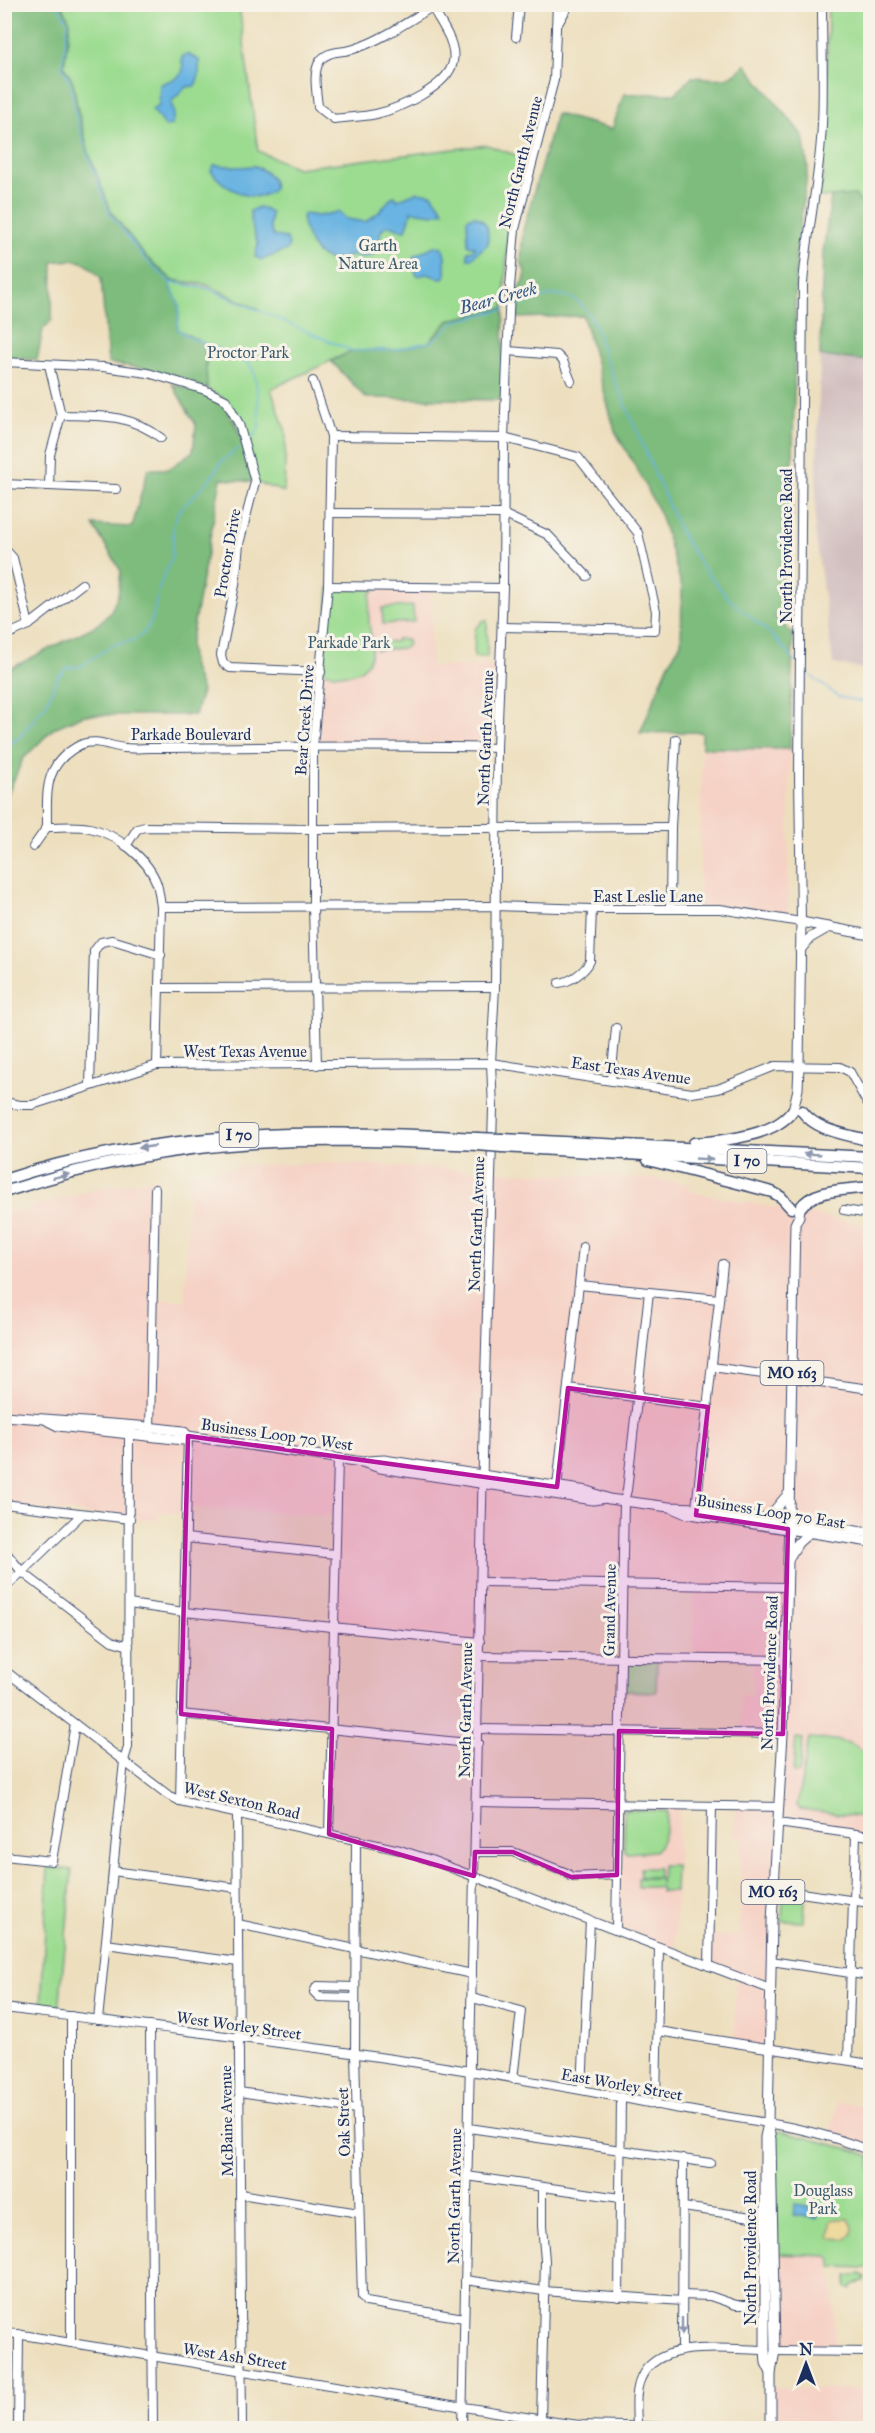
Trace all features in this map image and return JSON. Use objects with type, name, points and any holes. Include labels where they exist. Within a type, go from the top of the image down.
[{"type":"highway","points":[[642,1146],[707,1142],[737,1137],[774,1128],[798,1111],[826,1129],[870,1141]]},
{"type":"highway","name":"I 70","points":[[4,1180],[37,1169],[125,1150],[251,1134],[362,1133],[477,1142],[642,1146],[870,1157]]},
{"type":"highway","name":"I 70","points":[[4,1192],[34,1182],[103,1166],[182,1151],[253,1143],[477,1142]]},
{"type":"highway","name":"I 70","points":[[502,1143],[624,1154],[870,1168]]},
{"type":"highway","points":[[624,1154],[772,1192],[795,1208],[817,1195],[870,1187]]},
{"type":"main road","points":[[801,922],[870,935]]},
{"type":"main road","name":"North Providence Road","points":[[798,1111],[801,922]]},
{"type":"main road","points":[[801,950],[810,938],[829,927]]},
{"type":"main road","name":"North Providence Road","points":[[770,2351],[765,2325],[765,2137],[768,2123],[773,1889],[783,1734],[795,1224],[791,1216],[795,1208]]},
{"type":"main road","name":"Business Loop 70 West","points":[[4,1416],[48,1421],[75,1420],[150,1431],[183,1440],[188,1436],[362,1462],[380,1468],[482,1479]]},
{"type":"main road","name":"Business Loop 70 West","points":[[48,1421],[58,1426],[129,1433],[150,1431]]},
{"type":"main road","name":"Business Loop 70 East","points":[[482,1479],[556,1487],[624,1501],[768,1518],[810,1532],[870,1542]]},
{"type":"main road","name":"Business Loop 70 East","points":[[482,1479],[593,1500],[606,1498]]},
{"type":"main road","points":[[768,1518],[789,1493]]},
{"type":"main road","name":"Business Loop 70 East","points":[[669,1507],[684,1513],[870,1533]]},
{"type":"main road","points":[[788,1560],[798,1543],[810,1532]]},
{"type":"main road","name":"North Providence Road","points":[[768,2123],[771,2139],[770,2351],[766,2363],[772,2370],[771,2428]]},
{"type":"street","points":[[516,37],[519,4]]},
{"type":"street","name":"North Providence Road","points":[[801,922],[803,284],[822,124],[822,4]]},
{"type":"street","points":[[434,5],[453,47],[453,63],[442,81],[424,93],[375,114],[334,119],[318,107],[316,81],[318,63],[328,53],[352,50],[374,41],[434,5]]},
{"type":"street","name":"North Garth Avenue","points":[[462,2428],[479,1729],[482,1479],[493,1109],[491,1064],[495,987],[497,748],[503,588],[507,351],[515,229],[554,80],[558,26],[564,5]]},
{"type":"street","points":[[507,351],[557,355],[563,361],[571,381]]},
{"type":"street","name":"Proctor Drive","points":[[4,362],[103,367],[148,373],[205,390],[226,400],[239,424],[255,483],[239,544],[235,585],[221,655],[223,663],[230,668],[321,672]]},
{"type":"street","points":[[49,486],[50,455],[61,415],[50,365]]},
{"type":"street","name":"Bear Creek Drive","points":[[313,381],[331,436],[328,586],[313,746],[313,906],[317,1065]]},
{"type":"street","points":[[61,415],[119,418],[145,426],[161,438]]},
{"type":"street","points":[[331,436],[504,438],[578,458],[638,533],[656,610],[655,630],[502,627]]},
{"type":"street","points":[[4,484],[116,489]]},
{"type":"street","points":[[330,513],[503,514],[548,535],[587,576]]},
{"type":"street","points":[[4,548],[13,558],[29,625]]},
{"type":"street","points":[[4,636],[29,625],[82,584]]},
{"type":"street","points":[[328,586],[503,588]]},
{"type":"street","points":[[670,908],[671,827],[676,739]]},
{"type":"street","name":"Parkade Boulevard","points":[[47,827],[46,792],[51,771],[66,755],[87,743],[95,742],[134,748],[313,746],[497,748]]},
{"type":"street","points":[[33,847],[47,827],[89,828],[126,846],[147,866],[157,885],[161,907],[157,1065]]},
{"type":"street","points":[[126,846],[137,829],[145,827],[313,830],[671,827]]},
{"type":"street","name":"East Leslie Lane","points":[[161,907],[670,908],[740,911],[801,922]]},
{"type":"street","points":[[559,983],[569,981],[588,966],[592,909]]},
{"type":"street","points":[[90,1085],[94,951],[101,942],[112,940],[161,955]]},
{"type":"street","points":[[159,988],[495,987]]},
{"type":"street","points":[[611,1080],[616,1028]]},
{"type":"street","name":"East Texas Avenue","points":[[491,1064],[685,1092],[718,1089],[775,1066],[845,1068],[856,1079],[862,1095],[870,1105]]},
{"type":"street","name":"West Texas Avenue","points":[[4,1102],[20,1106],[32,1104],[157,1065],[491,1064]]},
{"type":"street","points":[[150,1431],[154,1189]]},
{"type":"street","points":[[843,1210],[870,1214]]},
{"type":"street","points":[[556,1487],[583,1247]]},
{"type":"street","points":[[696,1508],[723,1264]]},
{"type":"street","points":[[579,1285],[719,1299]]},
{"type":"street","name":"Grand Avenue","points":[[616,1930],[624,1501],[649,1292]]},
{"type":"street","points":[[712,1367],[870,1389]]},
{"type":"street","points":[[568,1388],[708,1407]]},
{"type":"street","points":[[98,2020],[124,1761],[128,1747],[129,1433]]},
{"type":"street","points":[[180,1801],[188,1436]]},
{"type":"street","points":[[329,1834],[338,1458]]},
{"type":"street","points":[[4,1504],[130,1519]]},
{"type":"street","points":[[4,1588],[82,1514]]},
{"type":"street","points":[[186,1538],[335,1554]]},
{"type":"street","points":[[4,1550],[22,1572],[112,1641],[129,1646]]},
{"type":"street","points":[[481,1582],[787,1587]]},
{"type":"street","points":[[129,1604],[184,1612],[480,1642]]},
{"type":"street","points":[[479,1656],[785,1660]]},
{"type":"street","points":[[4,1711],[6,1671]]},
{"type":"street","name":"West Sexton Road","points":[[6,1671],[168,1795],[180,1801],[400,1850],[770,1989]]},
{"type":"street","points":[[182,1714],[478,1744]]},
{"type":"street","points":[[4,1856],[51,1861],[75,1724]]},
{"type":"street","points":[[479,1729],[783,1734]]},
{"type":"street","points":[[477,1802],[779,1807]]},
{"type":"street","points":[[709,1966],[712,1806]]},
{"type":"street","name":"McBaine Avenue","points":[[237,1813],[242,2428]]},
{"type":"street","points":[[778,1823],[870,1836]]},
{"type":"street","points":[[848,2060],[856,1834]]},
{"type":"street","name":"Oak Street","points":[[356,1840],[355,2054],[363,2300],[464,2318]]},
{"type":"street","points":[[475,1852],[513,1852],[571,1877],[617,1875]]},
{"type":"street","points":[[113,1871],[237,1888]]},
{"type":"street","points":[[773,1889],[870,1903]]},
{"type":"street","points":[[582,2090],[590,1920]]},
{"type":"street","points":[[238,1924],[472,1974]]},
{"type":"street","points":[[106,1944],[238,1962]]},
{"type":"street","points":[[656,2105],[659,1947]]},
{"type":"street","points":[[771,1961],[870,1976]]},
{"type":"street","points":[[355,1987],[317,1986],[314,1992],[318,1997],[355,1998]]},
{"type":"street","points":[[472,1998],[521,2011],[513,2079]]},
{"type":"street","name":"West Worley Street","points":[[4,2008],[239,2037],[470,2072]]},
{"type":"street","points":[[70,2016],[71,2343]]},
{"type":"street","points":[[150,2026],[153,2428]]},
{"type":"street","points":[[658,2031],[870,2064]]},
{"type":"street","name":"East Worley Street","points":[[470,2072],[768,2123],[855,2144],[870,2151]]},
{"type":"street","points":[[239,2092],[356,2109]]},
{"type":"street","points":[[619,2297],[621,2097]]},
{"type":"street","points":[[469,2128],[710,2163]]},
{"type":"street","points":[[682,2350],[683,2158]]},
{"type":"street","points":[[467,2176],[620,2198]]},
{"type":"street","points":[[541,2420],[544,2291],[542,2187]]},
{"type":"street","points":[[240,2194],[359,2212]]},
{"type":"street","points":[[683,2207],[765,2218]]},
{"type":"street","points":[[465,2280],[544,2291],[619,2297],[710,2296],[736,2305],[754,2305]]},
{"type":"street","name":"West Ash Street","points":[[4,2332],[541,2420],[637,2428],[708,2428]]},
{"type":"street","points":[[18,2428],[19,2334]]},
{"type":"street","points":[[637,2428],[637,2394],[642,2376],[657,2359],[682,2350],[870,2352]]},
{"type":"highlighted area","points":[[568,1388],[708,1407],[696,1515],[788,1529],[783,1734],[619,1731],[617,1875],[571,1877],[513,1852],[475,1852],[474,1876],[329,1834],[332,1729],[181,1714],[188,1436],[557,1487]]},
{"type":"shaded area","points":[[820,356],[870,361],[870,670],[833,664],[815,530]]},
{"type":"shaded area","points":[[377,589],[432,590],[431,666],[497,666],[493,742],[317,744],[322,673],[346,676],[363,667],[369,657],[372,641],[368,623],[371,592]]},
{"type":"shaded area","points":[[702,748],[790,749],[788,915],[730,907],[699,907]]},
{"type":"shaded area","points":[[330,1163],[656,1179],[689,1184],[688,1191],[870,1226],[870,1837],[778,1822],[769,2048],[734,2042],[736,1977],[712,1968],[712,1935],[740,1936],[741,1836],[734,1835],[736,1803],[778,1804],[782,1736],[741,1734],[741,1695],[753,1694],[752,1659],[693,1658],[693,1586],[482,1582],[480,1642],[334,1627],[333,1515],[188,1508],[187,1515],[159,1512],[158,1521],[5,1504],[5,1214],[96,1189],[155,1178],[152,1298],[185,1301],[189,1173],[253,1165]]},
{"type":"shaded area","points":[[622,1807],[679,1808],[675,1950],[620,1928]]},
{"type":"shaded area","points":[[837,2102],[870,2106],[870,2151],[830,2138]]},
{"type":"shaded area","points":[[769,2254],[826,2256],[831,2259],[830,2277],[833,2278],[835,2345],[770,2345]]},
{"type":"shaded area","points":[[770,2388],[870,2390],[870,2428],[771,2428]]},
{"type":"green space","points":[[4,5],[62,5],[70,22],[64,66],[73,82],[90,157],[111,212],[144,255],[172,280],[170,285],[179,305],[178,330],[205,344],[207,389],[145,369],[108,363],[101,278],[90,267],[75,260],[53,262],[52,320],[43,329],[37,360],[7,358],[4,309]]},
{"type":"green space","name":"Garth Nature Area","points":[[62,5],[239,5],[258,151],[297,168],[487,145],[527,159],[508,231],[504,308],[450,320],[429,342],[395,350],[352,351],[271,389],[286,432],[284,492],[255,482],[254,463],[226,400],[207,389],[205,344],[178,330],[179,305],[169,281],[207,288],[260,310],[207,285],[172,280],[144,255],[111,212],[90,157],[73,82],[64,66],[70,22]]},
{"type":"green space","points":[[828,5],[870,5],[870,216],[855,195],[837,198],[816,196],[822,182],[826,129]]},
{"type":"green space","points":[[745,64],[803,136],[808,168],[796,253],[792,526],[780,589],[784,605],[774,616],[793,634],[790,749],[702,748],[702,732],[640,733],[668,665],[681,643],[682,587],[661,517],[615,431],[583,316],[516,318],[517,290],[525,278],[521,262],[523,230],[556,114],[612,129],[624,94],[675,94],[692,77],[715,79],[728,77],[734,75]]},
{"type":"green space","points":[[855,195],[870,216],[870,361],[820,356],[823,252],[831,197]]},
{"type":"green space","points":[[504,308],[502,400],[366,398],[331,361],[352,351],[395,350],[429,342],[450,320]]},
{"type":"green space","points":[[172,384],[206,394],[223,405],[240,437],[253,482],[221,479],[190,644],[193,668],[202,691],[195,715],[84,715],[54,728],[23,759],[5,800],[5,671],[97,625],[110,613],[118,595],[121,571],[93,525],[132,527],[148,469],[169,469],[193,451],[196,425]]},
{"type":"green space","name":"Parkade Park","points":[[329,588],[377,589],[371,593],[369,607],[371,655],[363,668],[357,672],[341,675],[324,672]]},
{"type":"green space","points":[[413,606],[414,622],[383,624],[382,608]]},
{"type":"green space","points":[[487,620],[487,657],[474,657],[475,629]]},
{"type":"green space","points":[[397,639],[407,640],[408,644],[405,648],[376,650],[376,641],[395,642]]},
{"type":"green space","points":[[627,1661],[657,1661],[656,1692],[624,1691]]},
{"type":"green space","points":[[796,1738],[803,1739],[799,1773],[793,1773]]},
{"type":"green space","points":[[809,1738],[843,1741],[858,1747],[870,1759],[870,1818],[800,1809],[797,1806]]},
{"type":"green space","points":[[624,1810],[667,1811],[663,1837],[655,1851],[627,1853],[624,1849]]},
{"type":"green space","points":[[662,1865],[676,1865],[675,1892],[661,1892],[661,1887],[638,1887],[638,1878],[660,1878],[661,1884]]},
{"type":"green space","points":[[48,1867],[72,1870],[59,2011],[41,2008]]},
{"type":"green space","points":[[640,1868],[658,1868],[658,1877],[640,1877]]},
{"type":"green space","points":[[783,1896],[805,1900],[804,1922],[782,1921]]},
{"type":"green space","name":"Douglass Park","points":[[779,2131],[870,2156],[870,2268],[831,2267],[831,2259],[827,2256],[777,2254],[775,2134]]},
{"type":"green space","points":[[860,2274],[865,2277],[864,2282],[853,2285],[850,2289],[846,2286],[848,2276]]},
{"type":"sand","points":[[834,2219],[849,2219],[853,2227],[852,2234],[845,2239],[830,2238],[831,2222]]},
{"type":"water","points":[[187,54],[199,60],[199,75],[195,86],[186,87],[171,102],[174,112],[172,125],[165,126],[152,109],[159,105],[160,85],[181,74],[183,71],[182,57]]},
{"type":"water","points":[[214,165],[255,166],[271,178],[273,190],[265,195],[257,196],[239,193],[216,177],[211,171]]},
{"type":"water","points":[[416,192],[432,194],[444,211],[433,214],[412,211],[406,230],[385,227],[381,232],[378,249],[370,256],[328,259],[316,252],[305,232],[302,217],[304,214],[318,216],[338,212],[347,219],[365,222],[379,212],[392,197],[395,196],[397,200]]},
{"type":"water","points":[[259,207],[271,212],[270,227],[273,236],[286,238],[289,245],[287,250],[262,260],[255,257],[258,244],[251,224],[250,211]]},
{"type":"water","points":[[474,215],[487,226],[488,244],[468,259],[468,251],[474,250],[475,247],[468,245],[467,219]]},
{"type":"water","points":[[434,246],[443,247],[445,277],[439,278],[427,274],[417,276],[412,262],[414,256]]},
{"type":"water","points":[[795,2204],[819,2208],[817,2218],[793,2215]]},
{"type":"waterway","name":"Bear Creek","points":[[54,4],[59,7],[68,23],[62,67],[70,81],[75,112],[87,153],[110,214],[144,258],[170,282],[207,288],[352,351],[395,350],[433,341],[456,321],[506,309]]},
{"type":"waterway","points":[[169,282],[179,305],[178,330],[189,337],[235,356],[249,364],[254,372],[258,396],[259,429],[251,439]]},
{"type":"waterway","name":"Bear Creek","points":[[511,308],[539,298],[556,295],[567,296],[584,307],[595,325],[604,355],[680,532],[700,564],[729,599],[771,634],[796,662]]},
{"type":"waterway","points":[[4,747],[20,737],[46,704],[57,678],[67,668],[81,666],[112,645],[135,640],[144,633],[152,620],[160,585],[172,557],[173,528],[178,512],[211,478],[221,462],[238,448]]},
{"type":"waterway","name":"Bear Creek","points":[[803,670],[839,697],[870,703]]},
{"type":"park label","name":"Proctor Park","points":[[248,352]]}]
